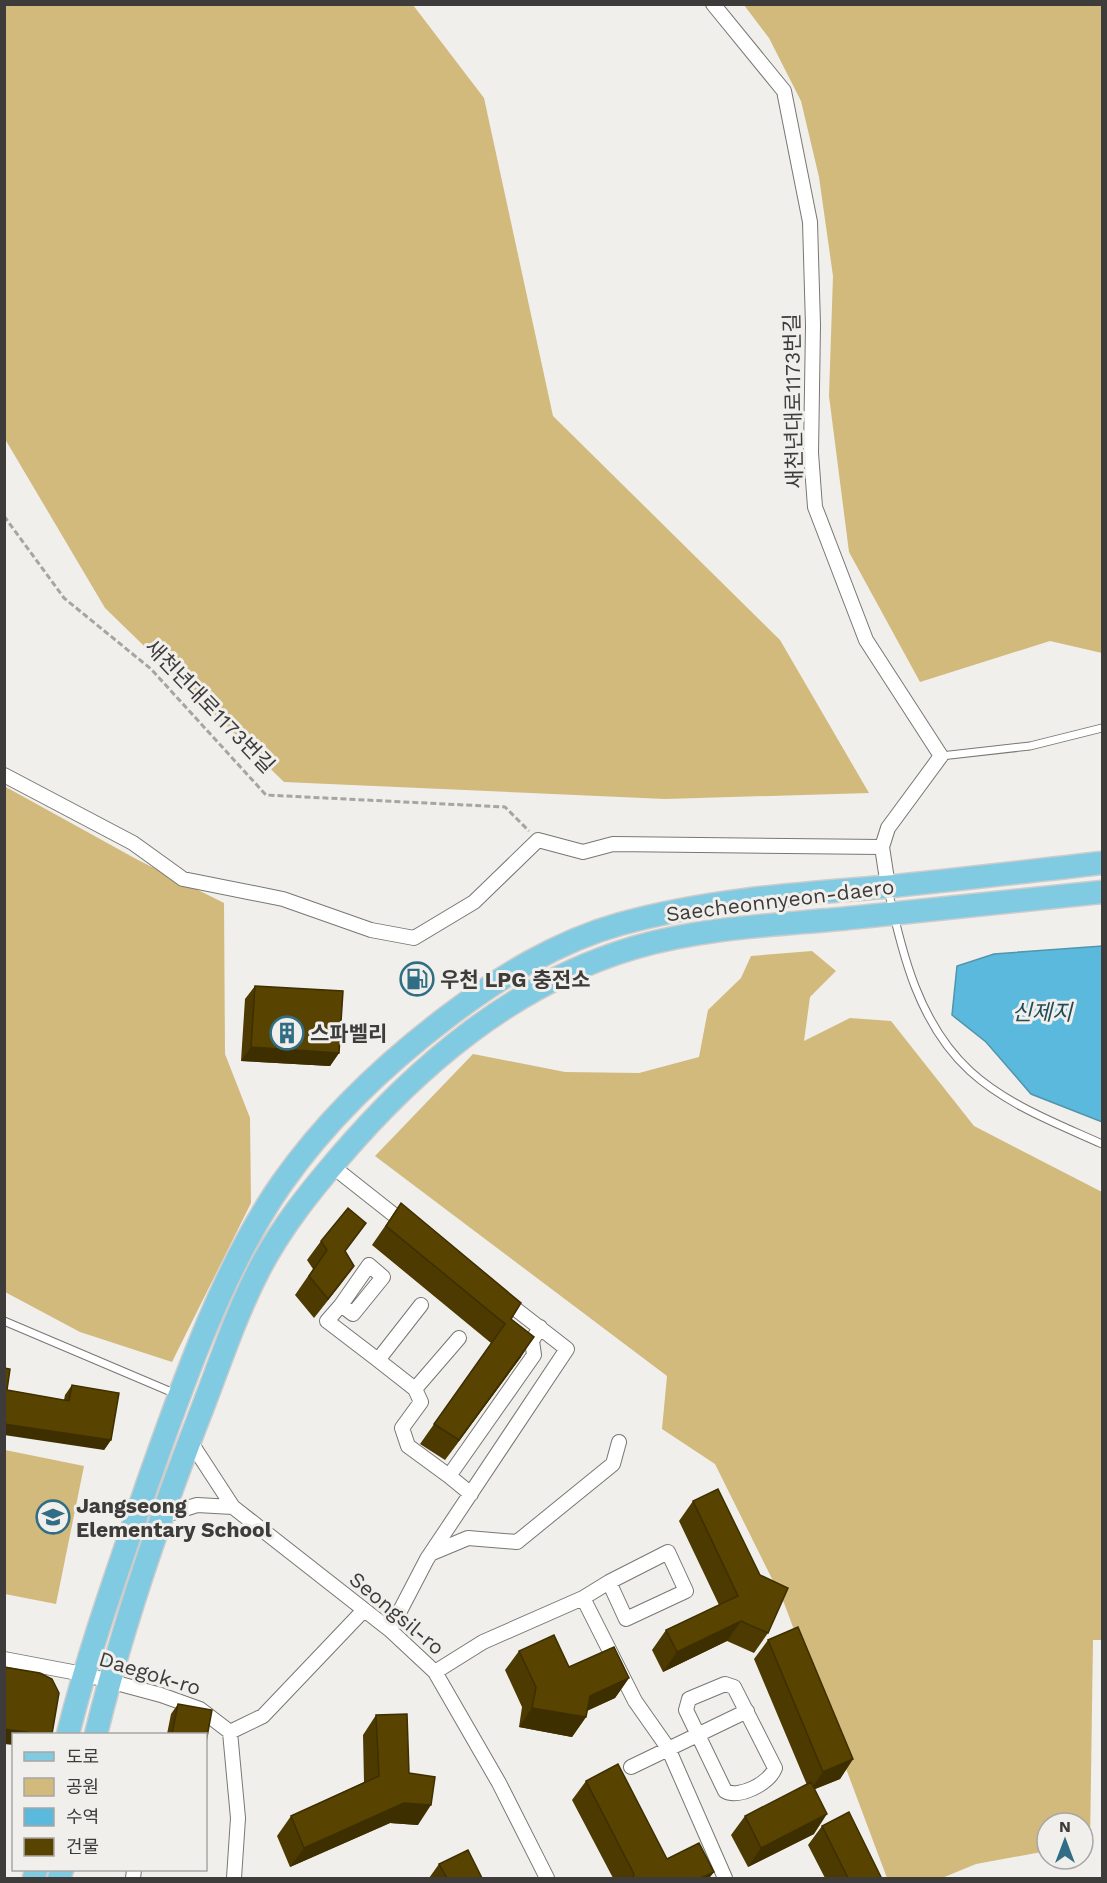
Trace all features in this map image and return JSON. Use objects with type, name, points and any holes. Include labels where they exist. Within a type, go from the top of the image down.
[{"type":"main road","name":"Saecheonnyeon-daero","points":[[68,1733],[83,1674],[179,1395],[237,1261],[280,1185],[311,1146],[359,1092],[419,1038],[487,987],[560,945],[619,924],[689,907],[1102,863]]},
{"type":"main road","points":[[1009,873],[1012,902]]},
{"type":"main road","name":"Saecheonnyeon-daero","points":[[96,1733],[109,1681],[160,1518],[241,1310],[261,1266],[305,1197],[374,1117],[428,1065],[488,1018],[575,969],[634,948],[694,934],[1102,892]]},
{"type":"main road","points":[[801,894],[805,922]]},
{"type":"street","name":"새천년대로1173번길","points":[[713,4],[784,91],[810,222],[813,325],[811,453],[815,507],[866,640],[941,756]]},
{"type":"street","points":[[888,886],[882,847],[888,828],[941,756]]},
{"type":"street","points":[[4,775],[133,843],[183,879],[283,899],[371,930],[414,938],[474,902],[538,840],[583,852],[613,844],[882,847]]},
{"type":"street","points":[[332,1166],[417,1232]]},
{"type":"street","points":[[390,1630],[430,1554],[567,1348],[492,1291]]},
{"type":"street","points":[[341,1305],[327,1321],[415,1389],[421,1402],[402,1428],[408,1446],[471,1494]]},
{"type":"street","points":[[378,1360],[421,1305]]},
{"type":"street","points":[[450,1476],[534,1355],[532,1341],[540,1328]]},
{"type":"street","points":[[415,1389],[459,1338]]},
{"type":"street","name":"Seongsil-ro","points":[[190,1441],[232,1507],[390,1630],[435,1672],[499,1783],[547,1878]]},
{"type":"street","points":[[430,1554],[468,1538],[517,1542],[613,1464],[619,1442]]},
{"type":"street","points":[[138,1510],[160,1518],[197,1505],[232,1507]]},
{"type":"street","points":[[435,1672],[483,1642],[583,1599],[609,1582],[668,1552],[686,1591],[626,1619],[609,1582]]},
{"type":"street","points":[[583,1599],[635,1701],[668,1748],[725,1878]]},
{"type":"street","points":[[234,1878],[238,1818],[230,1732],[262,1716],[363,1611]]},
{"type":"street","name":"Daegok-ro","points":[[4,1659],[83,1674],[200,1709],[230,1732]]},
{"type":"street","points":[[730,1684],[747,1711],[775,1768],[767,1781],[736,1794],[725,1791],[686,1710],[689,1699],[730,1684]]},
{"type":"street","points":[[631,1767],[747,1711]]},
{"type":"lane","points":[[941,756],[1030,746],[1102,728]]},
{"type":"lane","points":[[888,886],[894,914],[920,998],[955,1055],[989,1085],[1039,1116],[1102,1144]]},
{"type":"lane","points":[[4,1321],[179,1395]]},
{"type":"path","name":"새천년대로1173번길","points":[[4,516],[64,598],[152,669],[266,795],[505,807],[538,840]]},
{"type":"green space","points":[[4,5],[413,5],[484,98],[553,416],[780,640],[869,793],[665,799],[284,782],[105,608],[5,439]]},
{"type":"green space","points":[[744,5],[1102,5],[1102,653],[1050,641],[920,682],[849,552],[829,396],[833,276],[819,177],[801,101],[769,38]]},
{"type":"green space","points":[[4,786],[138,860],[224,903],[225,1054],[250,1118],[251,1203],[172,1362],[80,1332],[5,1292]]},
{"type":"green space","points":[[812,951],[836,971],[810,997],[804,1041],[850,1018],[891,1021],[974,1126],[1102,1192],[1102,1640],[1093,1640],[1090,1811],[1035,1811],[1035,1853],[976,1864],[942,1878],[887,1878],[784,1603],[715,1464],[662,1429],[667,1376],[375,1156],[473,1054],[565,1072],[639,1073],[699,1057],[708,1010],[741,978],[751,956]]},
{"type":"green space","points":[[5,1450],[84,1466],[56,1604],[5,1594]]},
{"type":"water","name":"신제지","points":[[1102,946],[1102,1122],[1031,1094],[986,1042],[952,1015],[957,966],[994,954]]},
{"type":"building","name":"스파벨리","points":[[255,986],[343,991],[339,1053],[251,1047]]},
{"type":"building","points":[[401,1203],[521,1303],[511,1319],[534,1337],[459,1440],[434,1424],[505,1324],[386,1226]]},
{"type":"building","points":[[348,1208],[366,1223],[345,1251],[354,1266],[328,1299],[309,1276],[327,1250],[321,1241]]},
{"type":"building","points":[[4,1368],[10,1369],[7,1390],[69,1401],[72,1385],[119,1393],[111,1440],[4,1424]]},
{"type":"building","points":[[718,1489],[760,1575],[788,1588],[768,1633],[741,1621],[677,1652],[666,1630],[738,1596],[693,1501]]},
{"type":"building","points":[[798,1627],[853,1759],[823,1772],[768,1640]]},
{"type":"building","points":[[554,1635],[569,1667],[614,1647],[629,1678],[590,1696],[586,1717],[532,1708],[536,1687],[519,1651]]},
{"type":"building","points":[[4,1667],[40,1673],[52,1679],[59,1693],[52,1733],[4,1729]]},
{"type":"building","points":[[178,1704],[212,1710],[207,1737],[207,1733],[172,1733]]},
{"type":"building","points":[[407,1714],[409,1773],[435,1777],[431,1805],[404,1803],[304,1848],[291,1816],[379,1776],[376,1715]]},
{"type":"building","points":[[618,1764],[667,1859],[699,1843],[714,1872],[701,1878],[633,1878],[634,1874],[586,1781]]},
{"type":"building","points":[[811,1782],[827,1814],[761,1848],[745,1816]]},
{"type":"building","points":[[849,1812],[881,1877],[848,1878],[822,1826]]},
{"type":"building","points":[[468,1850],[482,1878],[447,1878],[439,1864]]},
{"type":"place","name":"우천 LPG 충전소","points":[[417,979]]},
{"type":"place","name":"스파벨리","points":[[287,1033]]},
{"type":"place","name":"Jangseong Elementary School","points":[[53,1517]]}]
